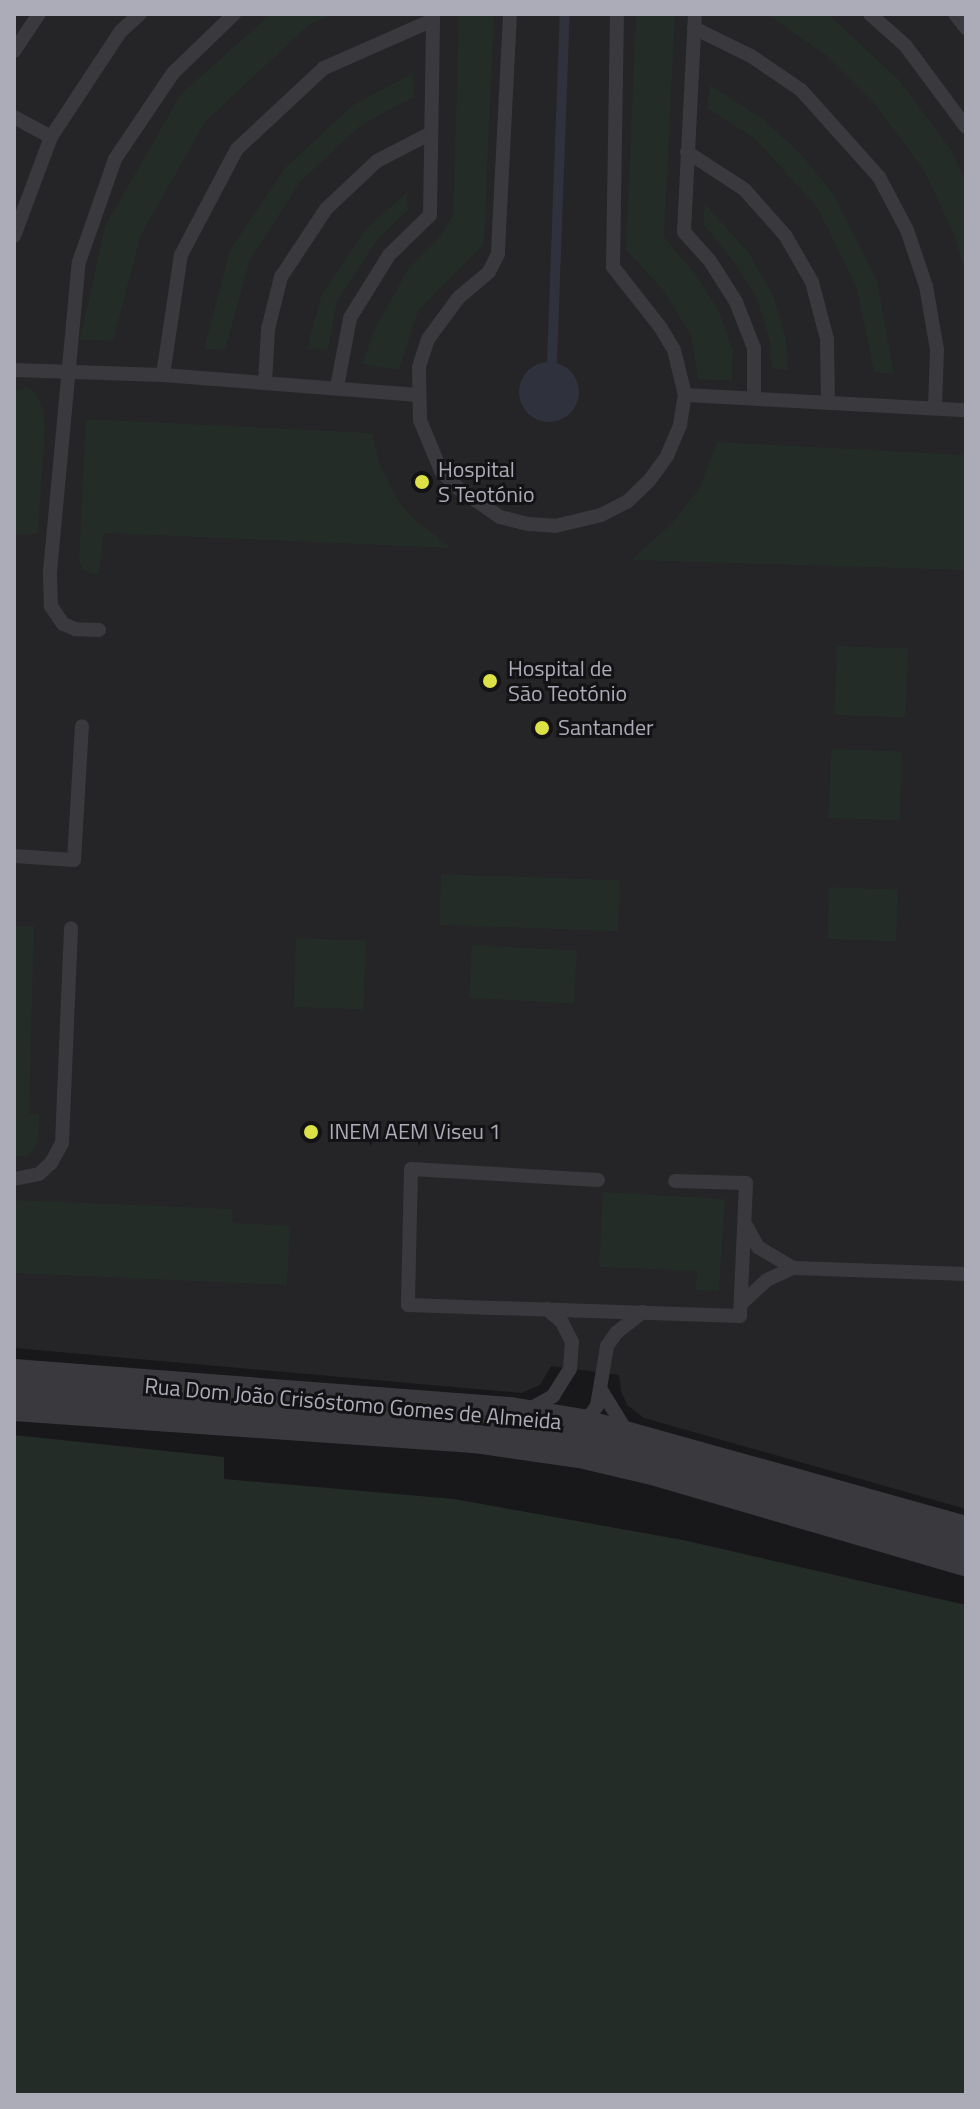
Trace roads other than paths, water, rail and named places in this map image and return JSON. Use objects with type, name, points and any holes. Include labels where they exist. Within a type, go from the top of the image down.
[{"type":"street","name":"Rua Dom João Crisóstomo Gomes de Almeida","points":[[14,1376],[510,1414],[633,1438],[966,1533]]},
{"type":"street","name":"Rua Dom João Crisóstomo Gomes de Almeida","points":[[14,1404],[474,1436],[580,1451],[649,1467],[966,1559]]},
{"type":"lane","points":[[14,51],[39,14]]},
{"type":"lane","points":[[14,236],[51,137],[121,31],[140,14]]},
{"type":"lane","points":[[99,630],[75,629],[63,624],[51,606],[50,572],[79,262],[115,159],[173,73],[234,14]]},
{"type":"lane","points":[[510,14],[498,254],[489,272],[459,297],[428,339],[419,367],[420,420],[441,471],[459,489],[500,517],[555,526],[601,515],[627,502],[649,481],[667,456],[680,425],[685,395],[674,350],[661,328],[619,278],[610,254],[617,14]]},
{"type":"lane","points":[[870,14],[905,45],[956,108],[966,127]]},
{"type":"lane","points":[[955,14],[966,28]]},
{"type":"lane","points":[[163,375],[181,255],[237,149],[324,68],[433,17],[430,215],[389,255],[350,318],[337,387]]},
{"type":"lane","points":[[754,398],[754,348],[736,302],[710,261],[684,232],[694,21],[801,90],[879,177],[907,230],[926,286],[937,350],[935,407]]},
{"type":"lane","points":[[14,117],[51,137]]},
{"type":"lane","points":[[265,383],[268,329],[281,277],[288,266],[326,209],[377,161],[431,133]]},
{"type":"lane","points":[[687,152],[744,189],[785,235],[812,282],[827,339],[828,402]]},
{"type":"lane","points":[[14,370],[163,375],[418,395]]},
{"type":"lane","points":[[685,395],[966,410]]},
{"type":"lane","points":[[14,856],[74,860],[82,726]]},
{"type":"lane","points":[[14,1179],[39,1174],[51,1163],[62,1143],[71,928]]},
{"type":"lane","points":[[598,1180],[411,1169],[408,1305],[740,1316],[746,1183],[675,1181]]},
{"type":"lane","points":[[744,1221],[758,1247],[793,1268],[966,1274]]},
{"type":"lane","points":[[741,1304],[760,1285],[793,1268]]},
{"type":"lane","points":[[510,1414],[537,1407],[553,1396],[570,1369],[572,1342],[562,1322],[547,1309]]},
{"type":"lane","points":[[474,1436],[516,1426],[562,1434],[582,1426],[597,1406],[607,1346],[616,1333],[644,1312]]},
{"type":"lane","points":[[601,1390],[616,1419],[633,1438]]},
{"type":"waterway","points":[[552,361],[565,14]]},
{"type":"place","name":"Hospital S Teotónio","points":[[422,482]]},
{"type":"place","name":"Hospital de São Teotónio","points":[[490,681]]},
{"type":"place","name":"Santander","points":[[542,728]]},
{"type":"place","name":"INEM AEM Viseu 1","points":[[311,1132]]}]
